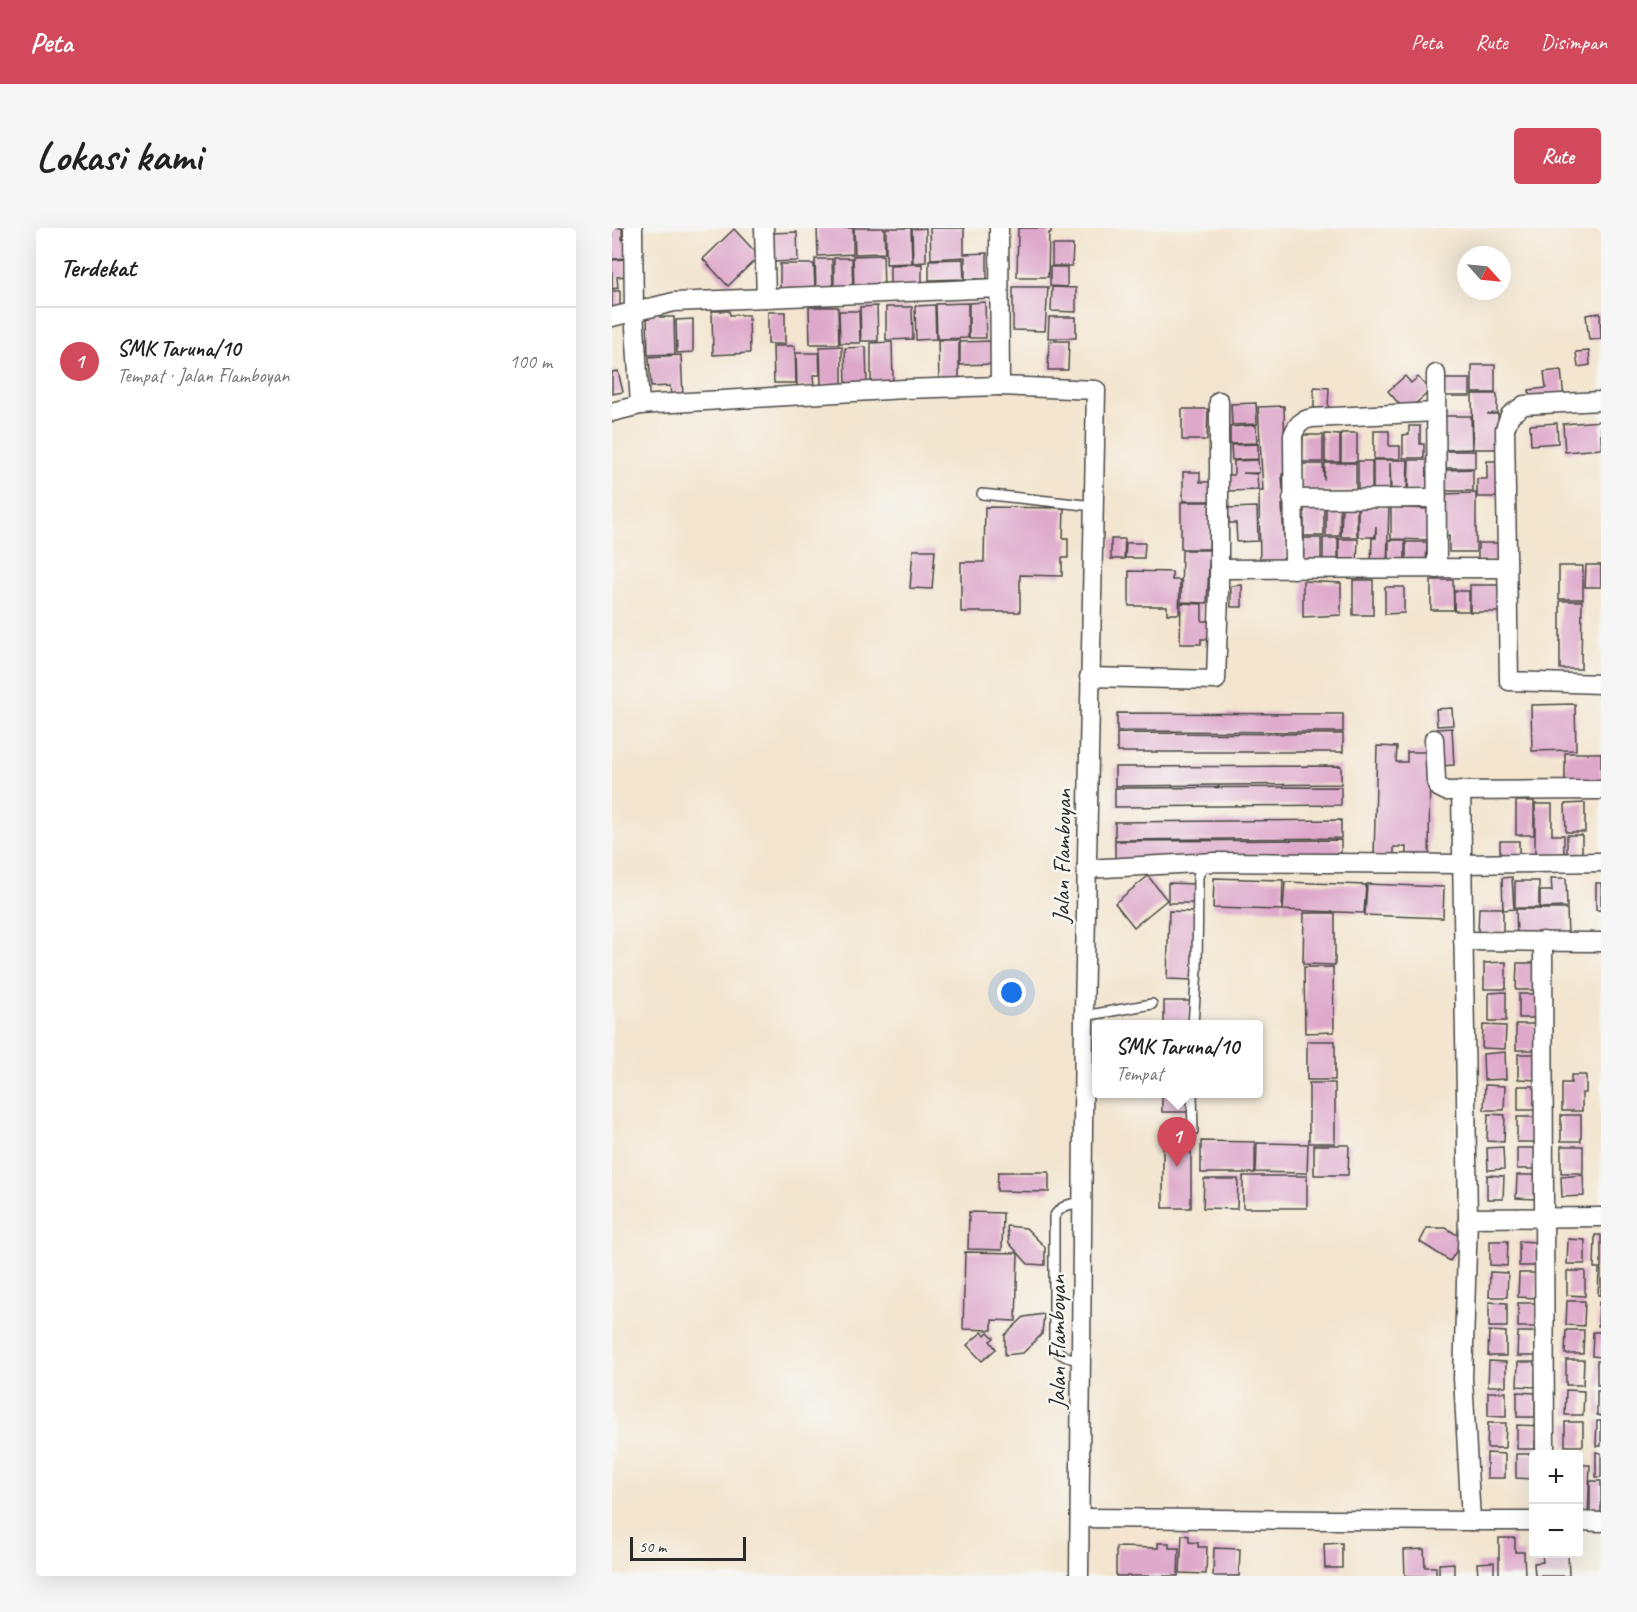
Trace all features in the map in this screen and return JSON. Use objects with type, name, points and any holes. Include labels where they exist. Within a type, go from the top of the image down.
[{"type":"street","points":[[633,228],[634,311],[640,405]]},
{"type":"street","points":[[764,228],[766,298]]},
{"type":"street","points":[[612,412],[640,405],[904,389],[1000,386],[999,228]]},
{"type":"street","points":[[612,317],[674,302],[999,288]]},
{"type":"street","points":[[1436,374],[1437,569]]},
{"type":"street","name":"Jalan Flamboyan","points":[[1000,386],[1096,390],[1086,869],[1079,1576]]},
{"type":"street","points":[[1089,677],[1216,680],[1219,569],[1219,401]]},
{"type":"street","points":[[1601,401],[1524,405],[1514,410],[1507,419],[1505,429],[1509,681],[1601,684]]},
{"type":"street","points":[[1294,569],[1293,435],[1303,420],[1436,412]]},
{"type":"street","points":[[1292,499],[1437,498]]},
{"type":"street","points":[[1219,569],[1507,568]]},
{"type":"street","points":[[1434,739],[1436,781],[1438,787],[1446,791],[1601,790]]},
{"type":"street","points":[[1461,790],[1468,1218],[1463,1378],[1472,1521]]},
{"type":"street","points":[[1086,869],[1215,862],[1461,864],[1601,862]]},
{"type":"street","points":[[1463,941],[1601,942]]},
{"type":"street","points":[[1543,941],[1545,1450]]},
{"type":"street","points":[[1468,1218],[1601,1217]]},
{"type":"street","points":[[1080,1518],[1529,1521]]},
{"type":"street","points":[[1583,1521],[1601,1522]]},
{"type":"lane","points":[[982,494],[1094,506]]},
{"type":"lane","points":[[1193,1020],[1197,970],[1198,876],[1204,865],[1215,862]]},
{"type":"lane","points":[[1084,1016],[1152,1004]]},
{"type":"lane","points":[[1192,1098],[1193,1131]]},
{"type":"lane","points":[[1080,1360],[1064,1357],[1056,1350],[1054,1344],[1054,1217],[1065,1205],[1082,1202]]},
{"type":"building","points":[[612,228],[622,228],[622,239],[628,239],[629,258],[612,259]]},
{"type":"building","points":[[817,228],[853,228],[853,254],[818,256]]},
{"type":"building","points":[[854,228],[884,228],[885,253],[855,254]]},
{"type":"building","points":[[886,228],[911,228],[912,263],[886,264]]},
{"type":"building","points":[[926,228],[926,262],[913,263],[912,229]]},
{"type":"building","points":[[930,228],[964,228],[964,254],[987,253],[987,279],[965,279],[965,257],[931,259]]},
{"type":"building","points":[[1018,228],[1051,228],[1048,277],[1017,277]]},
{"type":"building","points":[[734,229],[759,256],[728,286],[703,259]]},
{"type":"building","points":[[797,232],[798,261],[773,262],[772,233]]},
{"type":"building","points":[[1052,245],[1073,245],[1072,266],[1052,266]]},
{"type":"building","points":[[883,255],[884,290],[854,291],[853,256]]},
{"type":"building","points":[[834,258],[852,258],[853,292],[834,292]]},
{"type":"building","points":[[625,259],[626,276],[617,277],[618,288],[612,289],[612,260]]},
{"type":"building","points":[[815,259],[832,259],[833,292],[816,292]]},
{"type":"building","points":[[963,259],[964,279],[929,280],[929,260]]},
{"type":"building","points":[[780,264],[814,264],[815,292],[780,291]]},
{"type":"building","points":[[922,264],[922,286],[890,287],[890,265]]},
{"type":"building","points":[[1050,267],[1067,267],[1067,287],[1050,286]]},
{"type":"building","points":[[1013,287],[1048,287],[1045,331],[1013,330]]},
{"type":"building","points":[[1052,287],[1076,288],[1076,312],[1051,311]]},
{"type":"building","points":[[612,291],[620,291],[620,307],[612,307]]},
{"type":"building","points":[[985,302],[986,338],[969,338],[969,303]]},
{"type":"building","points":[[968,303],[968,338],[937,339],[936,304]]},
{"type":"building","points":[[935,305],[936,339],[916,340],[915,306]]},
{"type":"building","points":[[877,306],[878,341],[861,341],[860,307]]},
{"type":"building","points":[[809,307],[838,307],[839,344],[810,344]]},
{"type":"building","points":[[886,307],[912,307],[913,339],[886,340]]},
{"type":"building","points":[[712,311],[729,311],[730,315],[749,315],[750,353],[713,355]]},
{"type":"building","points":[[839,311],[859,311],[860,343],[840,343]]},
{"type":"building","points":[[660,312],[660,317],[674,317],[675,354],[648,355],[647,313]]},
{"type":"building","points":[[768,312],[785,312],[785,344],[768,344]]},
{"type":"building","points":[[1600,313],[1601,339],[1589,340],[1586,315]]},
{"type":"building","points":[[1049,317],[1076,317],[1076,338],[1048,338]]},
{"type":"building","points":[[693,319],[693,352],[677,353],[676,320]]},
{"type":"building","points":[[938,340],[959,340],[959,382],[939,383]]},
{"type":"building","points":[[993,341],[993,364],[960,365],[960,342]]},
{"type":"building","points":[[1049,341],[1069,341],[1068,370],[1048,370]]},
{"type":"building","points":[[892,342],[893,381],[871,382],[871,343]]},
{"type":"building","points":[[773,346],[795,346],[796,383],[774,383]]},
{"type":"building","points":[[842,346],[842,386],[821,386],[820,347]]},
{"type":"building","points":[[866,347],[867,384],[846,384],[845,348]]},
{"type":"building","points":[[1589,351],[1590,365],[1578,367],[1576,352]]},
{"type":"building","points":[[796,353],[819,353],[820,375],[813,375],[814,387],[797,387]]},
{"type":"building","points":[[681,355],[683,396],[671,396],[670,386],[651,387],[649,357]]},
{"type":"building","points":[[1472,365],[1495,365],[1495,393],[1472,393]]},
{"type":"building","points":[[1561,370],[1564,398],[1530,403],[1529,390],[1546,388],[1544,372]]},
{"type":"building","points":[[618,371],[623,392],[612,394],[612,372]]},
{"type":"building","points":[[1405,376],[1411,383],[1418,377],[1430,391],[1406,412],[1388,391]]},
{"type":"building","points":[[1445,379],[1470,379],[1470,396],[1445,396]]},
{"type":"building","points":[[1314,387],[1329,388],[1328,408],[1314,408]]},
{"type":"building","points":[[1472,394],[1497,394],[1497,413],[1487,414],[1498,414],[1501,449],[1473,449]]},
{"type":"building","points":[[1256,403],[1257,424],[1232,425],[1231,404]]},
{"type":"building","points":[[1284,406],[1285,473],[1282,474],[1285,505],[1282,505],[1287,564],[1260,566],[1259,491],[1263,491],[1258,407]]},
{"type":"building","points":[[1182,409],[1208,409],[1207,440],[1182,440]]},
{"type":"building","points":[[1441,416],[1471,416],[1472,449],[1445,450],[1445,431],[1441,431]]},
{"type":"building","points":[[1601,421],[1601,449],[1565,452],[1563,424]]},
{"type":"building","points":[[1557,423],[1558,443],[1531,445],[1530,425]]},
{"type":"building","points":[[1256,425],[1257,443],[1230,444],[1230,427]]},
{"type":"building","points":[[1409,426],[1420,426],[1420,444],[1424,444],[1424,458],[1403,458],[1403,435],[1409,434]]},
{"type":"building","points":[[1374,431],[1389,431],[1389,446],[1400,446],[1400,459],[1374,459]]},
{"type":"building","points":[[1341,433],[1357,433],[1357,462],[1341,462]]},
{"type":"building","points":[[1325,434],[1340,435],[1340,462],[1325,462]]},
{"type":"building","points":[[1303,435],[1323,435],[1323,462],[1302,462]]},
{"type":"building","points":[[1258,444],[1258,459],[1232,460],[1231,445]]},
{"type":"building","points":[[1444,451],[1475,451],[1475,468],[1444,468]]},
{"type":"building","points":[[1258,460],[1259,473],[1243,473],[1257,474],[1258,490],[1228,491],[1228,475],[1234,475],[1234,461]]},
{"type":"building","points":[[1373,460],[1408,460],[1407,491],[1391,491],[1390,463],[1390,491],[1373,491]]},
{"type":"building","points":[[1409,460],[1429,460],[1428,491],[1408,491]]},
{"type":"building","points":[[1358,461],[1372,461],[1372,491],[1358,491]]},
{"type":"building","points":[[1487,461],[1502,461],[1502,497],[1477,497],[1477,479],[1487,479]]},
{"type":"building","points":[[1325,463],[1356,463],[1356,491],[1301,491],[1302,464],[1323,464],[1324,480]]},
{"type":"building","points":[[1473,469],[1473,491],[1445,491],[1445,470]]},
{"type":"building","points":[[1183,472],[1200,472],[1200,482],[1210,482],[1210,501],[1183,501]]},
{"type":"building","points":[[1476,493],[1476,552],[1449,552],[1449,536],[1442,536],[1442,494]]},
{"type":"building","points":[[1181,502],[1211,502],[1209,549],[1181,549]]},
{"type":"building","points":[[1304,506],[1324,506],[1324,536],[1304,536]]},
{"type":"building","points":[[1342,506],[1357,506],[1357,537],[1341,537]]},
{"type":"building","points":[[1358,506],[1389,507],[1387,566],[1371,566],[1372,538],[1376,538],[1376,526],[1375,537],[1358,537]]},
{"type":"building","points":[[985,507],[1064,508],[1063,538],[1068,538],[1068,558],[1062,558],[1062,576],[1020,575],[1020,612],[961,612],[961,562],[984,562]]},
{"type":"building","points":[[1257,507],[1258,541],[1237,542],[1236,523],[1229,523],[1228,508]]},
{"type":"building","points":[[1326,507],[1340,507],[1340,536],[1326,536]]},
{"type":"building","points":[[1391,507],[1428,509],[1428,540],[1391,539]]},
{"type":"building","points":[[1304,538],[1321,538],[1321,564],[1303,564]]},
{"type":"building","points":[[1323,538],[1338,538],[1338,566],[1323,565]]},
{"type":"building","points":[[1111,539],[1125,539],[1124,559],[1111,559]]},
{"type":"building","points":[[1339,539],[1358,539],[1357,566],[1339,566]]},
{"type":"building","points":[[1389,540],[1405,540],[1405,566],[1389,565]]},
{"type":"building","points":[[1406,542],[1427,542],[1426,566],[1406,565]]},
{"type":"building","points":[[1126,543],[1145,543],[1144,558],[1125,558]]},
{"type":"building","points":[[1478,543],[1503,543],[1503,561],[1478,561]]},
{"type":"building","points":[[913,550],[935,550],[932,589],[910,588]]},
{"type":"building","points":[[1182,550],[1210,550],[1207,603],[1181,602]]},
{"type":"building","points":[[1586,565],[1601,565],[1601,587],[1585,587]]},
{"type":"building","points":[[1559,566],[1583,566],[1583,599],[1559,599]]},
{"type":"building","points":[[1129,571],[1172,572],[1172,580],[1180,580],[1179,614],[1167,614],[1167,606],[1129,606]]},
{"type":"building","points":[[1353,580],[1373,580],[1373,615],[1353,615]]},
{"type":"building","points":[[1431,580],[1453,580],[1454,610],[1431,610]]},
{"type":"building","points":[[1303,581],[1341,583],[1341,615],[1303,617]]},
{"type":"building","points":[[1242,585],[1242,607],[1231,607],[1231,586]]},
{"type":"building","points":[[1470,585],[1505,585],[1505,612],[1470,612]]},
{"type":"building","points":[[1385,587],[1404,587],[1404,613],[1385,614]]},
{"type":"building","points":[[1454,591],[1469,591],[1469,611],[1454,611]]},
{"type":"building","points":[[1560,601],[1582,601],[1581,669],[1560,669]]},
{"type":"building","points":[[1181,603],[1202,604],[1202,621],[1209,621],[1208,639],[1201,639],[1201,644],[1180,644]]},
{"type":"building","points":[[1575,704],[1576,750],[1532,751],[1531,705]]},
{"type":"building","points":[[1452,708],[1453,725],[1437,726],[1436,709]]},
{"type":"building","points":[[1117,713],[1343,714],[1343,732],[1117,731]]},
{"type":"building","points":[[1452,728],[1454,765],[1439,766],[1437,729]]},
{"type":"building","points":[[1117,733],[1343,734],[1343,752],[1117,752]]},
{"type":"building","points":[[1377,746],[1397,747],[1396,762],[1407,762],[1407,752],[1430,752],[1429,858],[1406,858],[1406,847],[1394,847],[1394,857],[1374,856]]},
{"type":"building","points":[[1565,753],[1601,753],[1601,782],[1565,782]]},
{"type":"building","points":[[1341,766],[1341,784],[1115,786],[1115,767]]},
{"type":"building","points":[[1341,787],[1341,805],[1115,807],[1115,788]]},
{"type":"building","points":[[1516,801],[1534,801],[1534,835],[1516,835]]},
{"type":"building","points":[[1585,803],[1585,832],[1566,832],[1565,804]]},
{"type":"building","points":[[1535,804],[1552,804],[1552,835],[1564,835],[1564,860],[1535,861]]},
{"type":"building","points":[[1341,820],[1341,838],[1115,840],[1115,822]]},
{"type":"building","points":[[1567,835],[1582,835],[1582,858],[1567,859]]},
{"type":"building","points":[[1341,840],[1341,858],[1115,860],[1115,841]]},
{"type":"building","points":[[1500,841],[1519,841],[1519,862],[1500,862]]},
{"type":"building","points":[[1148,876],[1167,900],[1134,927],[1115,903]]},
{"type":"building","points":[[1512,877],[1514,909],[1503,910],[1502,878]]},
{"type":"building","points":[[1214,878],[1283,880],[1282,910],[1213,908]]},
{"type":"building","points":[[1551,878],[1566,878],[1567,907],[1540,908],[1540,891],[1552,891]]},
{"type":"building","points":[[1515,881],[1539,881],[1539,908],[1515,908]]},
{"type":"building","points":[[1285,882],[1366,885],[1364,913],[1283,910]]},
{"type":"building","points":[[1168,883],[1195,884],[1195,903],[1168,903]]},
{"type":"building","points":[[1596,883],[1601,883],[1601,910],[1596,910]]},
{"type":"building","points":[[1367,884],[1444,887],[1443,918],[1365,915]]},
{"type":"building","points":[[1479,908],[1503,908],[1503,933],[1478,933]]},
{"type":"building","points":[[1516,909],[1567,909],[1568,936],[1517,937]]},
{"type":"building","points":[[1169,911],[1194,912],[1193,980],[1167,979]]},
{"type":"building","points":[[1304,913],[1335,913],[1335,965],[1303,964]]},
{"type":"building","points":[[1506,962],[1506,989],[1484,989],[1484,963]]},
{"type":"building","points":[[1517,963],[1540,963],[1535,990],[1516,990]]},
{"type":"building","points":[[1304,967],[1333,967],[1334,1032],[1305,1033]]},
{"type":"building","points":[[1506,992],[1506,1021],[1489,1021],[1489,993]]},
{"type":"building","points":[[1519,994],[1538,994],[1538,1018],[1519,1018]]},
{"type":"building","points":[[1164,1001],[1190,1001],[1189,1020],[1164,1020]]},
{"type":"building","points":[[1516,1024],[1535,1024],[1535,1050],[1516,1050]]},
{"type":"building","points":[[1483,1025],[1506,1026],[1505,1049],[1482,1048]]},
{"type":"building","points":[[1307,1041],[1335,1041],[1335,1080],[1307,1080]]},
{"type":"building","points":[[1505,1052],[1506,1079],[1484,1080],[1483,1054]]},
{"type":"building","points":[[1518,1054],[1537,1054],[1537,1080],[1518,1079]]},
{"type":"building","points":[[1571,1075],[1586,1075],[1586,1093],[1582,1093],[1582,1111],[1562,1111],[1562,1083],[1571,1083]]},
{"type":"building","points":[[1309,1083],[1335,1083],[1335,1143],[1309,1143]]},
{"type":"building","points":[[1485,1085],[1505,1086],[1504,1110],[1484,1110]]},
{"type":"building","points":[[1518,1086],[1537,1086],[1537,1110],[1518,1110]]},
{"type":"building","points":[[1162,1098],[1190,1098],[1189,1112],[1162,1112]]},
{"type":"building","points":[[1488,1114],[1505,1115],[1504,1142],[1487,1141]]},
{"type":"building","points":[[1561,1115],[1581,1115],[1581,1141],[1561,1141]]},
{"type":"building","points":[[1517,1117],[1536,1117],[1537,1142],[1517,1142]]},
{"type":"building","points":[[1163,1126],[1191,1126],[1191,1208],[1163,1208]]},
{"type":"building","points":[[1201,1141],[1255,1142],[1255,1173],[1201,1173]]},
{"type":"building","points":[[1257,1143],[1308,1144],[1307,1173],[1256,1172]]},
{"type":"building","points":[[1314,1145],[1349,1145],[1348,1175],[1314,1175]]},
{"type":"building","points":[[1561,1146],[1583,1146],[1583,1173],[1561,1173]]},
{"type":"building","points":[[1503,1147],[1504,1169],[1488,1170],[1487,1148]]},
{"type":"building","points":[[1517,1148],[1536,1148],[1536,1169],[1517,1169]]},
{"type":"building","points":[[998,1172],[1049,1172],[1049,1192],[997,1191]]},
{"type":"building","points":[[1487,1175],[1504,1176],[1503,1199],[1487,1199]]},
{"type":"building","points":[[1517,1175],[1536,1175],[1535,1199],[1516,1198]]},
{"type":"building","points":[[1583,1175],[1584,1196],[1562,1197],[1561,1177]]},
{"type":"building","points":[[1243,1176],[1307,1176],[1307,1208],[1243,1208]]},
{"type":"building","points":[[1204,1179],[1238,1179],[1237,1209],[1203,1208]]},
{"type":"building","points":[[969,1212],[1003,1213],[1002,1250],[968,1249]]},
{"type":"building","points":[[1007,1226],[1026,1228],[1045,1247],[1045,1265],[1028,1264],[1009,1243]]},
{"type":"building","points":[[1427,1228],[1446,1228],[1464,1239],[1450,1261],[1420,1242]]},
{"type":"building","points":[[1595,1235],[1601,1235],[1601,1268],[1594,1268]]},
{"type":"building","points":[[1568,1239],[1585,1240],[1585,1264],[1567,1264]]},
{"type":"building","points":[[1490,1241],[1508,1241],[1507,1266],[1490,1265]]},
{"type":"building","points":[[1519,1241],[1537,1242],[1536,1266],[1519,1266]]},
{"type":"building","points":[[965,1252],[1018,1253],[1016,1321],[992,1320],[992,1330],[963,1329]]},
{"type":"building","points":[[1599,1270],[1601,1270],[1601,1295],[1598,1295]]},
{"type":"building","points":[[1567,1271],[1585,1271],[1585,1296],[1567,1295]]},
{"type":"building","points":[[1490,1272],[1508,1273],[1507,1297],[1489,1297]]},
{"type":"building","points":[[1519,1273],[1537,1273],[1536,1298],[1518,1297]]},
{"type":"building","points":[[1567,1301],[1585,1301],[1584,1326],[1566,1325]]},
{"type":"building","points":[[1489,1302],[1507,1303],[1507,1327],[1489,1327]]},
{"type":"building","points":[[1599,1302],[1601,1302],[1601,1326],[1598,1326]]},
{"type":"building","points":[[1518,1303],[1536,1303],[1536,1327],[1518,1327]]},
{"type":"building","points":[[1044,1314],[1042,1334],[1023,1353],[1005,1355],[1005,1335],[1024,1317]]},
{"type":"building","points":[[1566,1330],[1584,1330],[1583,1354],[1565,1354]]},
{"type":"building","points":[[1489,1331],[1506,1332],[1506,1356],[1488,1356]]},
{"type":"building","points":[[982,1332],[985,1335],[988,1332],[994,1338],[990,1341],[996,1349],[982,1361],[967,1345]]},
{"type":"building","points":[[1518,1332],[1535,1332],[1535,1356],[1517,1356]]},
{"type":"building","points":[[1593,1332],[1601,1332],[1601,1357],[1592,1356]]},
{"type":"building","points":[[1566,1360],[1584,1360],[1583,1385],[1566,1385]]},
{"type":"building","points":[[1489,1361],[1506,1362],[1506,1386],[1488,1386]]},
{"type":"building","points":[[1597,1361],[1601,1361],[1601,1385],[1597,1385]]},
{"type":"building","points":[[1518,1362],[1536,1362],[1535,1387],[1517,1386]]},
{"type":"building","points":[[1566,1390],[1584,1391],[1583,1415],[1565,1415]]},
{"type":"building","points":[[1597,1391],[1601,1391],[1601,1416],[1597,1415]]},
{"type":"building","points":[[1488,1392],[1506,1392],[1506,1417],[1488,1416]]},
{"type":"building","points":[[1517,1392],[1535,1393],[1535,1417],[1517,1417]]},
{"type":"building","points":[[1597,1421],[1601,1421],[1601,1446],[1596,1446]]},
{"type":"building","points":[[1565,1422],[1583,1422],[1583,1446],[1565,1446]]},
{"type":"building","points":[[1488,1423],[1506,1423],[1505,1448],[1487,1448]]},
{"type":"building","points":[[1517,1425],[1541,1426],[1541,1441],[1535,1441],[1535,1449],[1517,1449]]},
{"type":"building","points":[[1596,1452],[1601,1453],[1601,1477],[1596,1477]]},
{"type":"building","points":[[1487,1453],[1505,1454],[1505,1478],[1487,1478]]},
{"type":"building","points":[[1516,1454],[1529,1454],[1529,1479],[1516,1478]]},
{"type":"building","points":[[1583,1465],[1590,1465],[1588,1515],[1583,1515]]},
{"type":"building","points":[[1590,1481],[1601,1481],[1601,1517],[1590,1517]]},
{"type":"building","points":[[1182,1535],[1189,1536],[1189,1542],[1198,1543],[1198,1547],[1207,1547],[1206,1574],[1180,1573]]},
{"type":"building","points":[[1499,1538],[1515,1538],[1515,1552],[1524,1552],[1525,1576],[1499,1576]]},
{"type":"building","points":[[1158,1543],[1169,1543],[1169,1548],[1179,1548],[1178,1576],[1116,1576],[1116,1547],[1158,1548]]},
{"type":"building","points":[[1342,1543],[1342,1568],[1325,1568],[1324,1544]]},
{"type":"building","points":[[1214,1548],[1240,1549],[1239,1576],[1213,1576]]},
{"type":"building","points":[[1424,1549],[1425,1567],[1436,1567],[1436,1576],[1405,1576],[1404,1550]]},
{"type":"building","points":[[1542,1558],[1568,1558],[1569,1576],[1535,1576],[1534,1563],[1543,1562]]},
{"type":"building","points":[[1494,1562],[1494,1576],[1478,1576],[1477,1563]]},
{"type":"building","points":[[1454,1563],[1454,1576],[1439,1576],[1439,1564]]},
{"type":"place","name":"SMK Taruna/10","points":[[1177,1167]]}]
